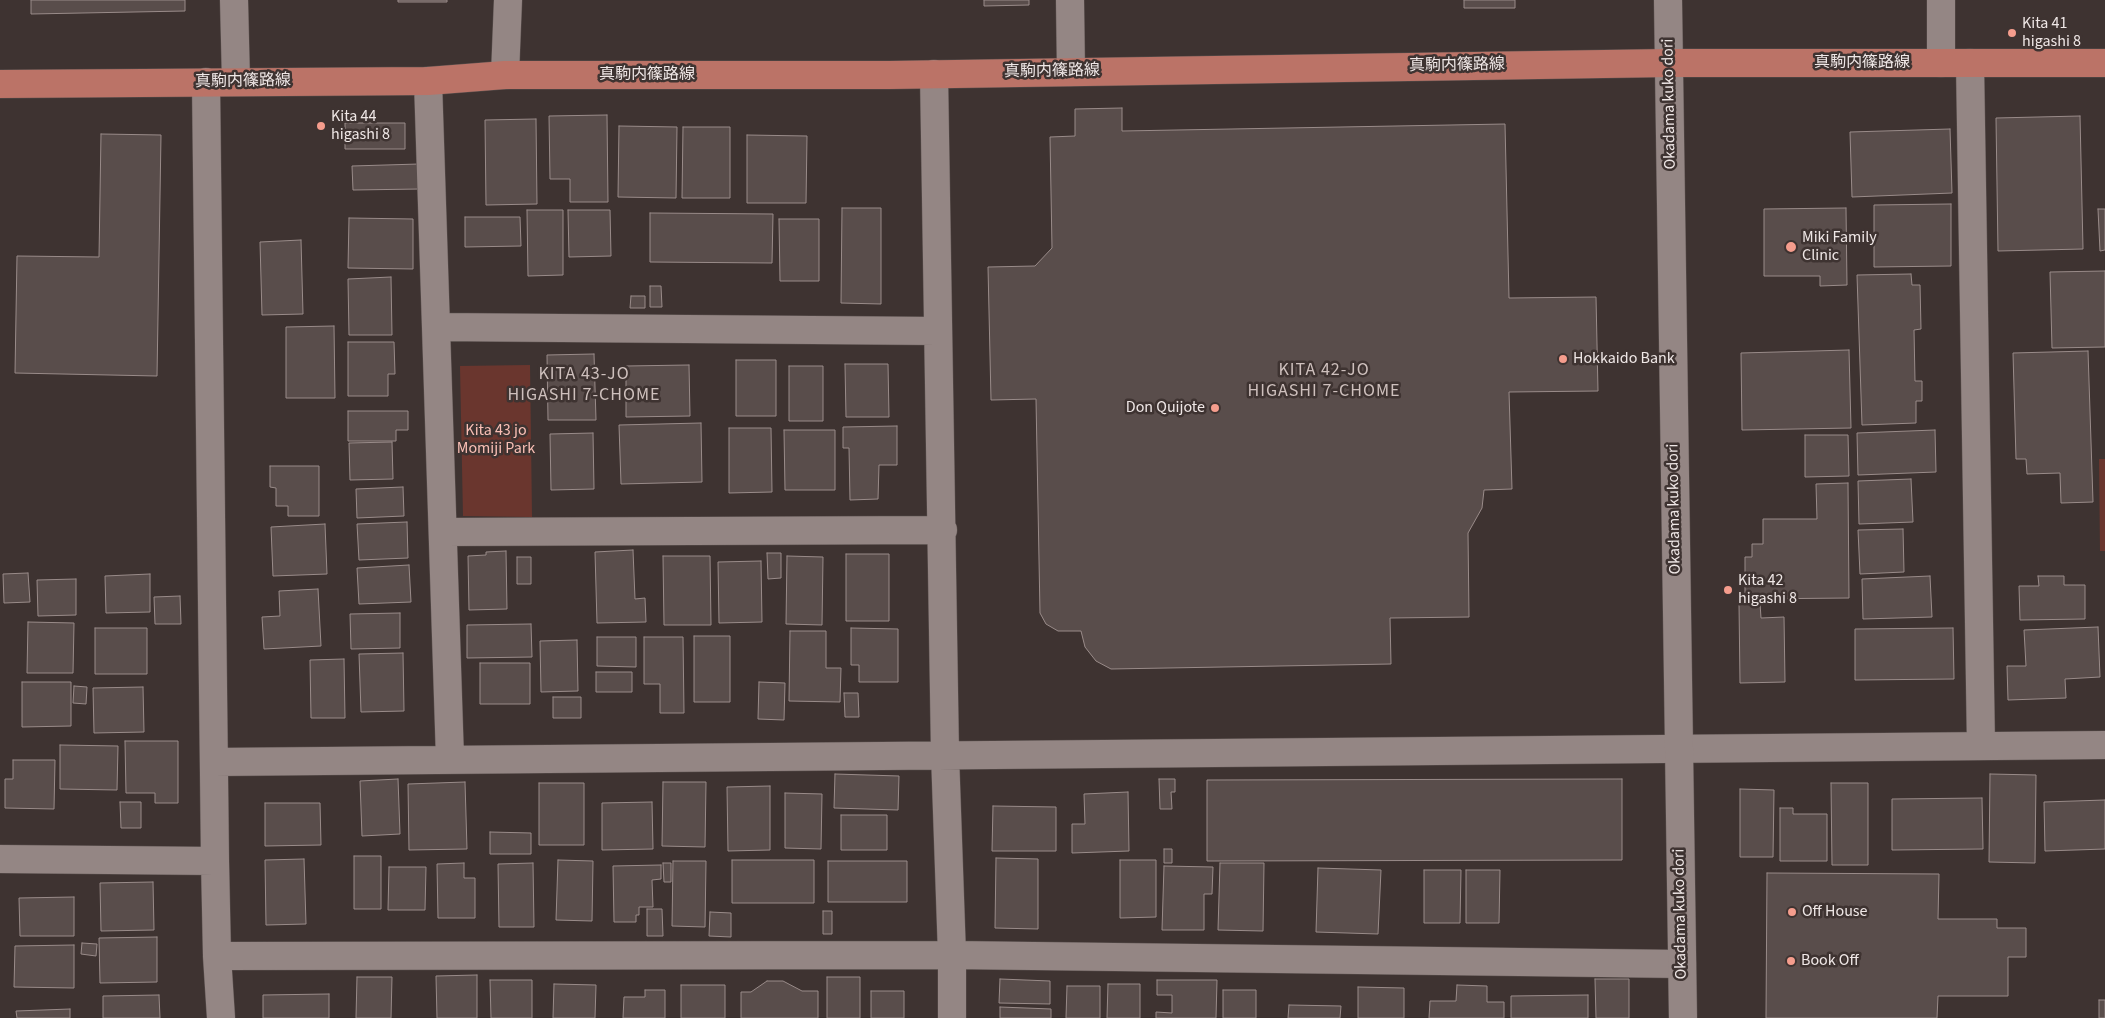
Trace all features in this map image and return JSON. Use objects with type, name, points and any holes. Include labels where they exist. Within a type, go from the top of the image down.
[{"type":"main road","name":"真駒内篠路線","points":[[0,84],[428,81],[505,75],[934,74],[1669,63],[2105,63]]},
{"type":"street","points":[[234,0],[236,81]]},
{"type":"street","points":[[505,75],[508,0]]},
{"type":"street","points":[[1070,0],[1071,72]]},
{"type":"street","name":"Okadama kuko dori","points":[[1668,0],[1683,1018]]},
{"type":"street","points":[[1941,0],[1941,63]]},
{"type":"street","points":[[1970,63],[1981,746]]},
{"type":"street","points":[[934,74],[945,754],[952,956],[952,1018]]},
{"type":"street","points":[[428,81],[450,759]]},
{"type":"street","points":[[206,82],[215,861],[217,956],[221,1018]]},
{"type":"street","points":[[436,328],[937,331]]},
{"type":"street","points":[[443,532],[942,530]]},
{"type":"street","points":[[214,762],[2105,744]]},
{"type":"street","points":[[0,859],[215,861]]},
{"type":"street","points":[[217,956],[952,956],[1682,964]]},
{"type":"green space","name":"Kita 43 jo Momiji Park","points":[[530,365],[532,517],[463,516],[460,366]]},
{"type":"green space","points":[[2099,459],[2105,459],[2105,551],[2100,551]]},
{"type":"building","points":[[31,0],[185,0],[185,11],[31,14]]},
{"type":"building","points":[[398,0],[447,0],[447,2],[398,2]]},
{"type":"building","points":[[984,0],[1029,0],[1029,5],[984,6]]},
{"type":"building","points":[[1464,0],[1515,0],[1515,8],[1464,8]]},
{"type":"building","points":[[1122,108],[1122,131],[1505,124],[1509,298],[1596,297],[1598,391],[1509,392],[1512,489],[1484,490],[1482,508],[1468,533],[1469,617],[1390,618],[1391,664],[1111,669],[1096,661],[1085,647],[1081,631],[1058,631],[1046,624],[1040,613],[1036,399],[991,400],[988,267],[1035,266],[1052,248],[1050,137],[1075,136],[1075,109]]},
{"type":"building","points":[[607,115],[608,202],[570,202],[570,179],[550,179],[549,116]]},
{"type":"building","points":[[2080,116],[2083,249],[1998,251],[1996,118]]},
{"type":"building","points":[[536,119],[537,204],[486,205],[485,120]]},
{"type":"building","points":[[345,123],[405,123],[405,149],[345,149]]},
{"type":"building","points":[[619,126],[677,127],[676,198],[618,197]]},
{"type":"building","points":[[683,127],[730,127],[730,198],[682,198]]},
{"type":"building","points":[[1950,129],[1952,193],[1852,197],[1850,132]]},
{"type":"building","points":[[101,134],[161,135],[157,376],[15,373],[17,256],[99,257]]},
{"type":"building","points":[[747,135],[807,136],[806,203],[747,203]]},
{"type":"building","points":[[419,164],[420,189],[353,190],[352,166]]},
{"type":"building","points":[[1951,204],[1951,266],[1874,267],[1874,205]]},
{"type":"building","points":[[842,208],[881,208],[881,304],[841,303]]},
{"type":"building","points":[[1846,208],[1847,285],[1820,286],[1820,276],[1764,276],[1764,209]]},
{"type":"building","points":[[2098,209],[2105,209],[2105,250],[2100,251]]},
{"type":"building","points":[[527,210],[563,210],[563,275],[528,276]]},
{"type":"building","points":[[568,210],[610,210],[611,256],[569,257]]},
{"type":"building","points":[[650,213],[773,214],[772,263],[650,262]]},
{"type":"building","points":[[465,217],[520,217],[521,246],[465,247]]},
{"type":"building","points":[[349,218],[413,219],[413,269],[348,268]]},
{"type":"building","points":[[779,219],[819,219],[819,281],[780,281]]},
{"type":"building","points":[[301,240],[303,314],[262,315],[260,242]]},
{"type":"building","points":[[2105,271],[2105,347],[2052,348],[2050,272]]},
{"type":"building","points":[[1911,274],[1912,285],[1920,285],[1921,329],[1914,330],[1915,381],[1922,381],[1922,401],[1916,401],[1916,423],[1862,425],[1857,275]]},
{"type":"building","points":[[391,277],[392,335],[349,335],[348,279]]},
{"type":"building","points":[[650,286],[661,286],[662,307],[650,307]]},
{"type":"building","points":[[631,296],[645,296],[645,308],[630,308]]},
{"type":"building","points":[[334,326],[335,398],[286,398],[286,327]]},
{"type":"building","points":[[348,342],[394,342],[395,374],[388,374],[388,396],[348,396]]},
{"type":"building","points":[[1849,350],[1851,428],[1742,430],[1741,353]]},
{"type":"building","points":[[2088,351],[2093,502],[2061,503],[2060,473],[2027,474],[2026,459],[2016,459],[2013,353]]},
{"type":"building","points":[[594,354],[596,420],[548,420],[547,355]]},
{"type":"building","points":[[736,360],[776,360],[776,416],[736,416]]},
{"type":"building","points":[[845,364],[888,364],[889,417],[846,417]]},
{"type":"building","points":[[689,365],[690,416],[626,417],[626,366]]},
{"type":"building","points":[[789,366],[823,366],[823,421],[789,421]]},
{"type":"building","points":[[348,411],[408,411],[408,430],[396,430],[396,441],[348,441]]},
{"type":"building","points":[[701,423],[702,482],[621,484],[619,425]]},
{"type":"building","points":[[897,426],[897,465],[879,465],[878,499],[850,500],[849,448],[843,448],[843,427]]},
{"type":"building","points":[[729,428],[771,428],[772,492],[729,493]]},
{"type":"building","points":[[784,430],[835,430],[835,490],[785,490]]},
{"type":"building","points":[[1935,430],[1936,472],[1858,475],[1857,433]]},
{"type":"building","points":[[593,433],[594,489],[551,490],[550,434]]},
{"type":"building","points":[[1805,435],[1848,435],[1849,476],[1805,477]]},
{"type":"building","points":[[392,442],[393,479],[350,480],[349,443]]},
{"type":"building","points":[[270,466],[319,466],[319,516],[288,516],[288,506],[276,506],[276,488],[270,487]]},
{"type":"building","points":[[1911,479],[1913,522],[1859,524],[1858,481]]},
{"type":"building","points":[[1848,483],[1849,598],[1745,599],[1745,557],[1752,557],[1752,544],[1763,544],[1763,519],[1817,519],[1816,484]]},
{"type":"building","points":[[403,487],[404,516],[357,518],[356,489]]},
{"type":"building","points":[[407,522],[408,558],[359,560],[357,524]]},
{"type":"building","points":[[325,524],[327,574],[273,576],[271,527]]},
{"type":"building","points":[[1903,529],[1904,572],[1860,574],[1858,530]]},
{"type":"building","points":[[633,550],[635,599],[645,598],[646,622],[597,623],[595,552]]},
{"type":"building","points":[[506,551],[507,609],[469,610],[468,556],[486,555],[486,552]]},
{"type":"building","points":[[767,553],[781,553],[781,578],[768,579]]},
{"type":"building","points":[[846,554],[889,554],[889,621],[846,621]]},
{"type":"building","points":[[663,556],[710,556],[711,625],[664,625]]},
{"type":"building","points":[[787,556],[823,557],[822,625],[786,624]]},
{"type":"building","points":[[517,557],[531,557],[531,584],[517,584]]},
{"type":"building","points":[[761,561],[762,622],[719,623],[718,562]]},
{"type":"building","points":[[409,565],[411,602],[359,604],[357,568]]},
{"type":"building","points":[[28,573],[30,602],[4,603],[3,574]]},
{"type":"building","points":[[150,574],[150,612],[106,613],[105,576]]},
{"type":"building","points":[[1930,576],[1932,617],[1863,619],[1862,579]]},
{"type":"building","points":[[2038,576],[2064,576],[2064,585],[2085,585],[2085,619],[2020,620],[2019,586],[2039,586]]},
{"type":"building","points":[[76,579],[76,615],[38,616],[37,580]]},
{"type":"building","points":[[318,589],[321,646],[264,649],[262,617],[280,616],[279,591]]},
{"type":"building","points":[[180,596],[181,624],[155,624],[154,597]]},
{"type":"building","points":[[1739,603],[1760,603],[1761,618],[1784,617],[1785,682],[1740,683]]},
{"type":"building","points":[[400,613],[400,648],[351,649],[350,614]]},
{"type":"building","points":[[28,622],[74,623],[73,673],[27,673]]},
{"type":"building","points":[[531,624],[532,657],[467,658],[467,625]]},
{"type":"building","points":[[2098,627],[2100,677],[2065,679],[2066,698],[2008,700],[2007,666],[2026,666],[2024,630]]},
{"type":"building","points":[[95,628],[147,628],[147,674],[95,674]]},
{"type":"building","points":[[851,628],[898,629],[898,682],[859,682],[859,665],[851,665]]},
{"type":"building","points":[[1953,628],[1954,679],[1855,680],[1855,629]]},
{"type":"building","points":[[790,631],[826,631],[826,668],[841,668],[840,702],[789,701]]},
{"type":"building","points":[[694,636],[730,636],[730,702],[694,702]]},
{"type":"building","points":[[597,637],[636,637],[636,667],[597,666]]},
{"type":"building","points":[[644,637],[683,637],[684,713],[660,713],[660,684],[644,684]]},
{"type":"building","points":[[577,640],[578,691],[541,692],[540,641]]},
{"type":"building","points":[[403,653],[404,711],[361,712],[359,654]]},
{"type":"building","points":[[344,659],[345,718],[311,718],[310,660]]},
{"type":"building","points":[[480,663],[530,663],[530,704],[480,704]]},
{"type":"building","points":[[596,672],[632,672],[632,692],[596,692]]},
{"type":"building","points":[[22,682],[71,682],[71,726],[22,727]]},
{"type":"building","points":[[759,682],[785,683],[784,720],[758,719]]},
{"type":"building","points":[[74,686],[87,687],[86,704],[73,703]]},
{"type":"building","points":[[143,687],[144,732],[94,733],[93,688]]},
{"type":"building","points":[[844,693],[858,693],[859,717],[845,717]]},
{"type":"building","points":[[553,697],[581,697],[581,718],[553,718]]},
{"type":"building","points":[[125,741],[178,741],[178,803],[155,803],[155,793],[126,793]]},
{"type":"building","points":[[60,745],[118,746],[117,790],[60,789]]},
{"type":"building","points":[[13,760],[55,760],[54,809],[5,808],[5,779],[13,779]]},
{"type":"building","points":[[835,774],[899,776],[898,810],[834,808]]},
{"type":"building","points":[[1990,774],[2036,775],[2035,863],[1989,862]]},
{"type":"building","points":[[398,779],[400,834],[362,836],[360,781]]},
{"type":"building","points":[[1159,779],[1175,779],[1175,792],[1171,792],[1172,809],[1160,809]]},
{"type":"building","points":[[1622,779],[1622,860],[1207,861],[1207,780]]},
{"type":"building","points":[[465,782],[467,849],[409,850],[408,784]]},
{"type":"building","points":[[663,782],[706,782],[705,847],[662,846]]},
{"type":"building","points":[[539,783],[584,783],[584,845],[539,845]]},
{"type":"building","points":[[1831,783],[1868,783],[1868,865],[1832,865]]},
{"type":"building","points":[[770,786],[770,850],[728,851],[727,787]]},
{"type":"building","points":[[1740,789],[1774,790],[1773,857],[1740,857]]},
{"type":"building","points":[[1128,792],[1129,851],[1072,853],[1072,824],[1085,824],[1084,794]]},
{"type":"building","points":[[785,793],[822,794],[821,849],[785,848]]},
{"type":"building","points":[[1982,798],[1983,849],[1892,850],[1892,799]]},
{"type":"building","points":[[2105,800],[2105,849],[2045,851],[2044,802]]},
{"type":"building","points":[[120,802],[141,802],[141,828],[121,828]]},
{"type":"building","points":[[652,802],[653,849],[602,850],[602,803]]},
{"type":"building","points":[[265,803],[320,803],[321,845],[265,846]]},
{"type":"building","points":[[993,806],[1056,807],[1056,851],[992,851]]},
{"type":"building","points":[[1780,808],[1793,808],[1793,814],[1827,814],[1827,861],[1780,861]]},
{"type":"building","points":[[841,815],[887,815],[887,850],[841,850]]},
{"type":"building","points":[[490,832],[531,833],[531,854],[490,854]]},
{"type":"building","points":[[1164,849],[1172,849],[1172,863],[1164,863]]},
{"type":"building","points":[[354,856],[381,856],[381,909],[354,909]]},
{"type":"building","points":[[996,858],[1038,859],[1038,929],[995,928]]},
{"type":"building","points":[[304,859],[306,924],[266,925],[265,860]]},
{"type":"building","points":[[558,860],[593,861],[592,921],[556,920]]},
{"type":"building","points":[[732,860],[814,860],[814,903],[732,903]]},
{"type":"building","points":[[1120,860],[1156,860],[1156,917],[1120,918]]},
{"type":"building","points":[[673,861],[706,861],[705,927],[672,926]]},
{"type":"building","points":[[828,861],[907,861],[907,902],[828,902]]},
{"type":"building","points":[[464,863],[464,878],[475,878],[475,918],[438,918],[437,864]]},
{"type":"building","points":[[533,863],[534,927],[499,927],[498,864]]},
{"type":"building","points":[[663,863],[671,863],[671,882],[664,882]]},
{"type":"building","points":[[1220,863],[1264,863],[1263,931],[1218,930]]},
{"type":"building","points":[[661,865],[661,879],[652,880],[653,907],[639,907],[639,915],[636,915],[636,922],[614,922],[613,866]]},
{"type":"building","points":[[1164,866],[1213,867],[1212,894],[1204,894],[1204,930],[1162,930]]},
{"type":"building","points":[[389,867],[426,867],[425,910],[388,910]]},
{"type":"building","points":[[1318,868],[1381,870],[1378,934],[1316,932]]},
{"type":"building","points":[[1424,870],[1461,870],[1460,923],[1424,923]]},
{"type":"building","points":[[1466,870],[1500,870],[1499,923],[1466,923]]},
{"type":"building","points":[[1767,873],[1939,874],[1938,919],[1997,919],[1997,928],[2026,928],[2026,957],[2008,957],[2008,996],[1938,996],[1937,1018],[1766,1018]]},
{"type":"building","points":[[153,882],[154,930],[101,931],[100,883]]},
{"type":"building","points":[[74,897],[74,936],[20,936],[19,898]]},
{"type":"building","points":[[647,909],[662,909],[663,936],[647,936]]},
{"type":"building","points":[[823,911],[832,911],[832,934],[823,934]]},
{"type":"building","points":[[710,912],[731,913],[731,937],[709,936]]},
{"type":"building","points":[[157,937],[157,982],[100,983],[99,938]]},
{"type":"building","points":[[82,943],[97,944],[96,956],[81,954]]},
{"type":"building","points":[[74,945],[74,988],[14,987],[15,946]]},
{"type":"building","points":[[477,975],[477,1018],[437,1018],[436,976]]},
{"type":"building","points":[[357,977],[392,977],[391,1018],[356,1018]]},
{"type":"building","points":[[827,977],[860,977],[860,1018],[827,1018]]},
{"type":"building","points":[[1000,979],[1050,981],[1050,1004],[999,1003]]},
{"type":"building","points":[[1595,979],[1629,979],[1629,1018],[1596,1018]]},
{"type":"building","points":[[490,980],[532,980],[532,1018],[491,1018]]},
{"type":"building","points":[[1157,980],[1217,980],[1216,1018],[1156,1018],[1156,1012],[1172,1013],[1172,995],[1157,995]]},
{"type":"building","points":[[767,981],[783,981],[802,991],[818,991],[818,1018],[741,1018],[741,992],[751,992]]},
{"type":"building","points":[[554,984],[596,985],[595,1018],[553,1018]]},
{"type":"building","points":[[1108,984],[1140,984],[1140,1018],[1107,1018]]},
{"type":"building","points":[[681,985],[725,985],[725,1018],[681,1018]]},
{"type":"building","points":[[1457,985],[1487,986],[1487,1002],[1504,1002],[1504,1018],[1429,1018],[1430,1001],[1456,1001]]},
{"type":"building","points":[[1067,986],[1100,986],[1100,1018],[1066,1018]]},
{"type":"building","points":[[1358,987],[1404,988],[1404,1018],[1358,1018]]},
{"type":"building","points":[[645,990],[665,990],[665,1018],[623,1018],[624,997],[645,997]]},
{"type":"building","points":[[1223,990],[1256,990],[1256,1018],[1223,1018]]},
{"type":"building","points":[[871,991],[904,991],[904,1018],[871,1018]]},
{"type":"building","points":[[329,994],[329,1018],[263,1018],[263,995]]},
{"type":"building","points":[[159,995],[160,1018],[103,1018],[103,996]]},
{"type":"building","points":[[1588,995],[1588,1018],[1511,1018],[1511,996]]},
{"type":"building","points":[[2099,1000],[2105,1000],[2105,1018],[2099,1018]]},
{"type":"building","points":[[1289,1005],[1341,1006],[1340,1018],[1288,1018]]},
{"type":"building","points":[[1000,1007],[1051,1009],[1051,1018],[1000,1018]]},
{"type":"building","points":[[70,1009],[70,1018],[17,1018],[16,1011]]},
{"type":"place","name":"Kita 41 higashi 8","points":[[2012,33]]},
{"type":"place","name":"Kita 44 higashi 8","points":[[321,126]]},
{"type":"place","name":"Miki Family Clinic","points":[[1791,247]]},
{"type":"place","name":"Hokkaido Bank","points":[[1563,359]]},
{"type":"place","name":"Don Quijote","points":[[1215,408]]},
{"type":"place","name":"Kita 42 higashi 8","points":[[1728,590]]},
{"type":"place","name":"Off House","points":[[1792,912]]},
{"type":"place","name":"Book Off","points":[[1791,961]]},
{"type":"district","name":"KITA 42-JO HIGASHI 7-CHOME","points":[[1324,381]]},
{"type":"district","name":"KITA 43-JO HIGASHI 7-CHOME","points":[[584,385]]}]
